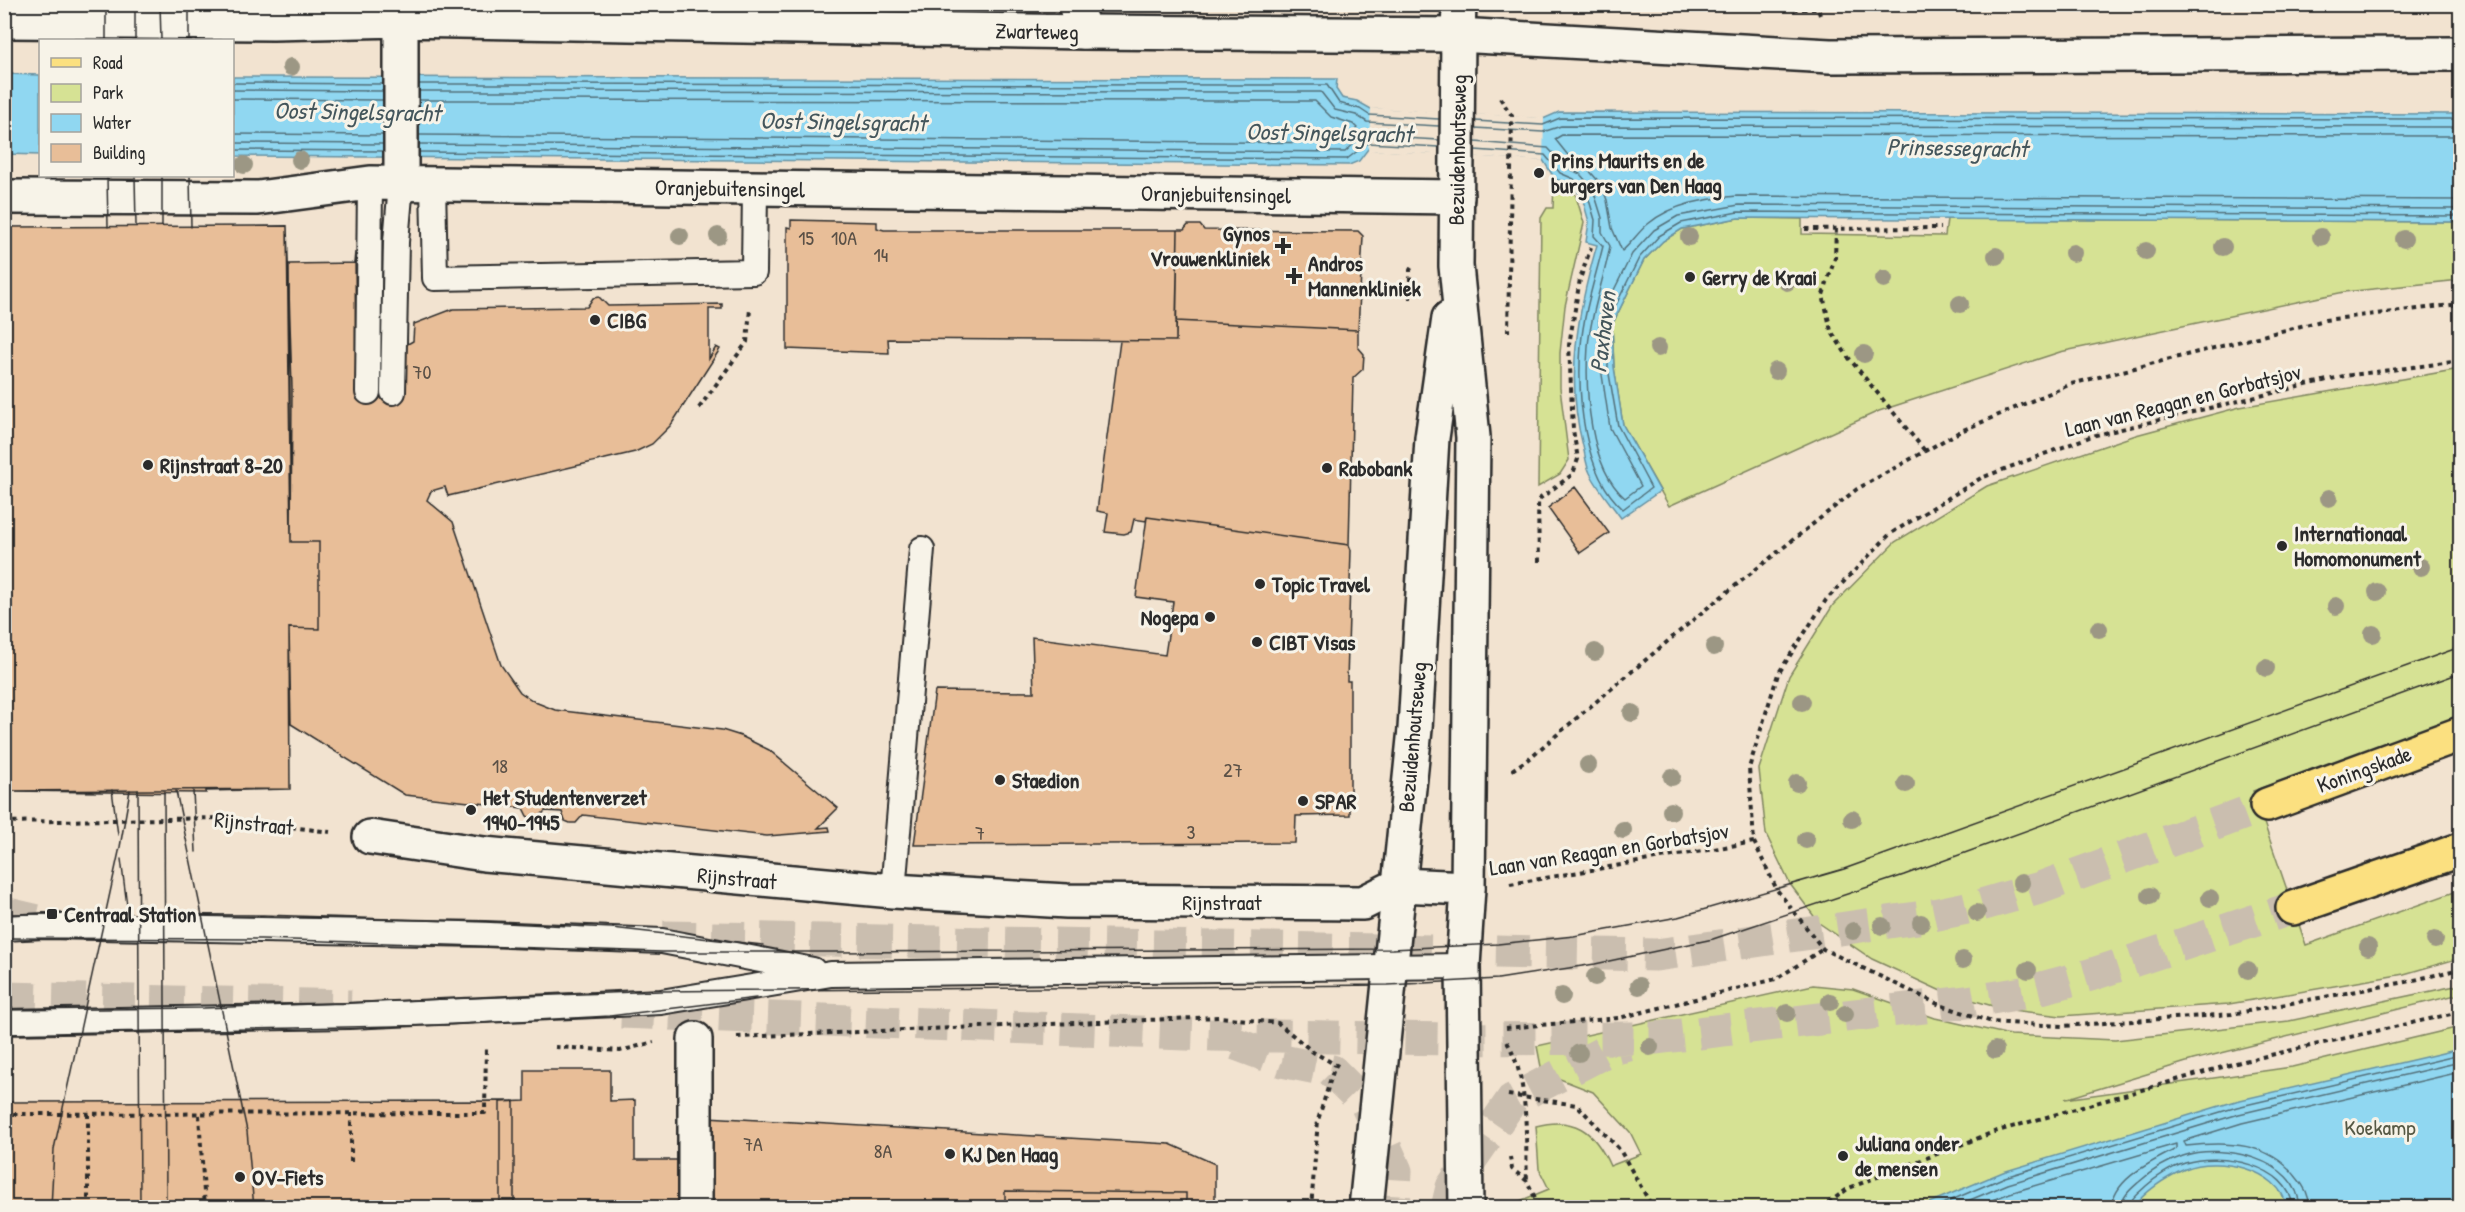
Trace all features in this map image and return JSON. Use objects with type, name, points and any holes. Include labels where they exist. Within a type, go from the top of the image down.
[{"type":"main road","name":"Koningskade","points":[[2267,805],[2460,734]]},
{"type":"main road","points":[[2293,908],[2460,850]]},
{"type":"street","name":"Zwarteweg","points":[[4,21],[401,12],[1459,20]]},
{"type":"street","points":[[401,12],[402,71],[412,176]]},
{"type":"street","points":[[1459,20],[1830,56],[2460,54]]},
{"type":"street","name":"Bezuidenhoutseweg","points":[[1459,20],[1456,266],[1473,437],[1468,888],[1463,966],[1466,1208]]},
{"type":"street","name":"Oranjebuitensingel","points":[[4,197],[258,198],[412,176],[755,188],[1457,197]]},
{"type":"street","name":"Bezuidenhoutseweg","points":[[1366,1208],[1415,729],[1432,438],[1456,266]]},
{"type":"street","name":"Rijnstraat","points":[[370,837],[484,854],[893,891],[1067,901],[1363,903],[1399,885],[1468,888]]},
{"type":"street","points":[[695,1039],[695,1208]]},
{"type":"lane","points":[[412,176],[435,278],[754,272],[755,188]]},
{"type":"lane","points":[[393,392],[396,242],[412,176]]},
{"type":"lane","points":[[368,392],[370,183]]},
{"type":"lane","points":[[893,891],[922,549]]},
{"type":"lane","points":[[4,928],[44,926],[474,933],[662,941],[831,974]]},
{"type":"lane","points":[[4,1022],[349,1016],[651,1002],[831,974],[1463,966]]},
{"type":"path","points":[[1511,159],[1512,116]]},
{"type":"path","points":[[1805,229],[1941,228]]},
{"type":"path","points":[[1836,229],[1835,258],[1823,295],[1831,331],[1848,357],[1925,451]]},
{"type":"path","points":[[1539,562],[1538,500],[1573,474],[1578,459],[1573,430],[1569,345],[1580,279],[1591,247]]},
{"type":"path","points":[[699,408],[747,342],[754,272]]},
{"type":"path","points":[[1508,773],[1527,760],[1706,609],[1857,489],[1961,431],[2071,384],[2325,320],[2460,304]]},
{"type":"path","name":"Laan van Reagan en Gorbatsjov","points":[[2460,361],[2344,376],[2092,436],[1981,478],[1890,534],[1826,600],[1778,674],[1749,768],[1754,842],[1777,890],[1823,949],[1940,1005],[1992,1022],[2062,1026],[2232,1014],[2406,982],[2460,969]]},
{"type":"path","name":"Rijnstraat","points":[[4,822],[220,818],[370,837]]},
{"type":"path","name":"Laan van Reagan en Gorbatsjov","points":[[1468,888],[1498,886],[1754,842]]},
{"type":"path","points":[[1499,1029],[1618,1018],[1776,980],[1823,949]]},
{"type":"path","points":[[1821,1208],[1849,1188],[1995,1132],[2240,1062],[2460,1012]]},
{"type":"path","points":[[553,1047],[620,1051],[661,1041],[695,1039],[1219,1017],[1278,1023],[1313,1052],[1335,1065],[1318,1120],[1311,1208]]},
{"type":"path","points":[[1505,1039],[1516,1059],[1523,1098],[1527,1181],[1540,1208]]},
{"type":"path","points":[[4,1114],[485,1113],[486,1043],[497,1044]]},
{"type":"path","points":[[1523,1098],[1577,1105],[1620,1150],[1653,1208]]},
{"type":"path","points":[[351,1113],[351,1162]]},
{"type":"path","points":[[88,1114],[88,1208]]},
{"type":"path","points":[[199,1115],[204,1208]]},
{"type":"shaded area","points":[[1471,5],[1633,5],[1633,9],[1540,8]]},
{"type":"green space","points":[[1554,184],[1566,186],[1575,193],[1584,223],[1565,306],[1560,353],[1560,388],[1569,460],[1560,474],[1538,487],[1541,218],[1547,208],[1553,208]]},
{"type":"green space","points":[[1738,218],[1802,219],[1802,234],[1945,236],[1947,219],[2460,222],[2460,280],[2344,292],[2060,352],[1879,411],[1669,506],[1623,425],[1614,367],[1612,325],[1644,260],[1663,241],[1682,229]]},
{"type":"green space","points":[[2460,369],[2460,716],[2253,791],[2306,945],[2460,890],[2460,958],[2404,974],[2229,1004],[2061,1016],[2003,1009],[1941,991],[1872,959],[1819,923],[1790,884],[1766,834],[1759,769],[1789,676],[1833,605],[1895,542],[1987,486],[2136,435],[2240,407]]},
{"type":"green space","name":"Koekamp","points":[[1813,985],[1853,989],[1935,1018],[2010,1035],[2115,1040],[2289,1021],[2460,985],[2460,994],[2193,1060],[2065,1099],[2292,1067],[2460,1027],[2460,1207],[1510,1208],[1510,1205],[1549,1189],[1539,1169],[1536,1126],[1561,1123],[1581,1129],[1597,1143],[1610,1166],[1641,1154],[1630,1132],[1593,1092],[1542,1072],[1537,1046]]},
{"type":"water","points":[[5,74],[39,75],[39,155],[5,154]]},
{"type":"water","points":[[234,77],[1337,79],[1336,89],[1342,98],[1357,101],[1371,109],[1543,119],[1559,112],[2460,114],[2460,222],[1738,218],[1682,229],[1663,241],[1644,260],[1612,325],[1614,367],[1623,425],[1660,491],[1621,518],[1589,470],[1578,421],[1575,395],[1576,345],[1584,294],[1597,245],[1586,242],[1589,222],[1582,197],[1571,184],[1555,179],[1543,160],[1368,149],[1359,161],[1349,165],[234,156]]},
{"type":"water","points":[[2460,1049],[2460,1200],[2453,1207],[2287,1207],[2282,1194],[2260,1174],[2245,1168],[2214,1164],[2185,1169],[2150,1190],[2133,1207],[1919,1207],[2003,1172],[2236,1101]]},
{"type":"pier","points":[[1371,108],[1544,118],[1543,161],[1368,150]]},
{"type":"building","points":[[791,220],[877,222],[877,228],[884,230],[1178,230],[1176,341],[888,339],[889,353],[787,349],[787,227],[791,228]]},
{"type":"building","points":[[1188,225],[1200,225],[1204,230],[1358,231],[1363,236],[1358,330],[1176,321],[1178,230],[1184,230]]},
{"type":"building","name":"Rijnstraat 8-20","points":[[287,226],[292,388],[291,542],[319,542],[319,629],[289,628],[290,789],[4,791],[4,227]]},
{"type":"building","name":"Rijnstraat 8-20","points":[[287,226],[291,542],[319,542],[319,629],[289,628],[290,789],[206,791],[206,793],[5,791],[4,227]]},
{"type":"building","points":[[355,252],[356,392],[404,392],[404,346],[413,341],[414,324],[453,309],[587,307],[593,298],[599,297],[608,306],[722,304],[722,309],[709,309],[709,359],[716,347],[720,349],[671,425],[652,444],[635,452],[448,496],[445,487],[431,491],[427,500],[453,522],[501,665],[520,692],[535,702],[555,710],[722,730],[741,736],[769,750],[838,808],[818,828],[829,827],[830,831],[767,836],[583,815],[576,823],[570,823],[565,821],[562,812],[545,811],[538,818],[532,819],[527,816],[523,808],[405,795],[291,724],[289,628],[319,629],[319,542],[291,542],[289,264],[354,263]]},
{"type":"building","points":[[1176,321],[1358,330],[1358,347],[1364,354],[1363,369],[1353,378],[1349,545],[1147,517],[1146,521],[1134,519],[1131,532],[1124,534],[1105,532],[1108,513],[1097,511],[1120,341],[1176,341]]},
{"type":"building","points":[[1575,487],[1609,533],[1580,553],[1548,508]]},
{"type":"building","points":[[1147,517],[1349,545],[1351,550],[1347,681],[1350,681],[1350,815],[1296,816],[1295,843],[914,845],[935,691],[1034,692],[1032,637],[1165,655],[1173,602],[1136,597]]},
{"type":"building","points":[[525,1070],[610,1070],[610,1101],[635,1100],[635,1160],[694,1160],[695,1208],[500,1208],[500,1102],[525,1101]]},
{"type":"building","points":[[514,1101],[514,1208],[4,1208],[4,1102]]},
{"type":"building","name":"KJ Den Haag","points":[[707,1117],[1170,1144],[1215,1164],[1215,1208],[707,1208]]},
{"type":"building","points":[[1005,1191],[1186,1193],[1186,1208],[1005,1208]]},
{"type":"tunnel","points":[[663,937],[1656,955],[1924,917],[1981,905],[2040,888],[2267,805]]},
{"type":"tunnel","points":[[621,1012],[1212,1035],[1448,1039],[1655,1038],[1967,1002],[2023,993],[2090,975],[2293,908]]},
{"type":"tunnel","points":[[4,913],[47,923]]},
{"type":"tunnel","points":[[4,998],[351,1006]]},
{"type":"tunnel","points":[[1236,1044],[1282,1061],[1332,1071],[1367,1106],[1396,1171],[1394,1208]]},
{"type":"tunnel","points":[[1447,1208],[1452,1187],[1512,1100],[1608,1050],[1629,1045]]},
{"type":"tram line","points":[[106,4],[106,39]]},
{"type":"tram line","points":[[135,4],[135,39]]},
{"type":"tram line","points":[[160,4],[161,39]]},
{"type":"tram line","points":[[189,4],[189,39]]},
{"type":"tram line","points":[[107,177],[108,227]]},
{"type":"tram line","points":[[135,177],[136,226]]},
{"type":"tram line","points":[[162,177],[162,226]]},
{"type":"tram line","points":[[190,177],[191,227]]},
{"type":"tram line","points":[[4,938],[261,939],[662,952],[832,952],[1392,949],[1498,944],[1574,936],[1678,917],[1844,869],[2460,647]]},
{"type":"tram line","points":[[4,1010],[204,1008],[661,991],[1388,985],[1498,979],[1595,964],[1713,939],[1904,875],[2460,673]]},
{"type":"tram line","points":[[112,790],[118,835]]},
{"type":"tram line","points":[[51,1208],[54,1149],[120,847],[130,790]]},
{"type":"tram line","points":[[138,790],[140,1208]]},
{"type":"tram line","points":[[164,791],[166,1208]]},
{"type":"tram line","points":[[176,791],[247,1131],[254,1208]]},
{"type":"tram line","points":[[193,791],[196,852]]},
{"type":"tram line","points":[[121,859],[129,921]]},
{"type":"tram line","points":[[4,914],[263,915],[485,922],[612,928],[763,945]]},
{"type":"tram line","points":[[4,1034],[445,1025],[610,1016],[756,998]]},
{"type":"place","name":"Prins Maurits en de burgers van Den Haag","points":[[1539,173]]},
{"type":"place","name":"Gynos Vrouwenkliniek","points":[[1283,246]]},
{"type":"place","name":"Andros Mannenkliniek","points":[[1294,276]]},
{"type":"place","name":"Gerry de Kraai","points":[[1690,277]]},
{"type":"place","name":"CIBG","points":[[595,320]]},
{"type":"place","name":"Rijnstraat 8-20","points":[[148,465]]},
{"type":"place","name":"Rabobank","points":[[1327,468]]},
{"type":"place","name":"Internationaal Homomonument","points":[[2282,546]]},
{"type":"place","name":"Topic Travel","points":[[1260,584]]},
{"type":"place","name":"Nogepa","points":[[1210,617]]},
{"type":"place","name":"CIBT Visas","points":[[1257,642]]},
{"type":"place","name":"Staedion","points":[[1000,780]]},
{"type":"place","name":"SPAR","points":[[1303,801]]},
{"type":"place","name":"Het Studentenverzet 1940-1945","points":[[471,810]]},
{"type":"place","name":"Centraal Station","points":[[52,914]]},
{"type":"place","name":"KJ Den Haag","points":[[950,1154]]},
{"type":"place","name":"Juliana onder de mensen","points":[[1843,1156]]},
{"type":"place","name":"OV-Fiets","points":[[240,1177]]},
{"type":"water label","name":"Oost Singelsgracht","points":[[357,111]]},
{"type":"water label","name":"Oost Singelsgracht","points":[[843,121]]},
{"type":"water label","name":"Oost Singelsgracht","points":[[1329,132]]},
{"type":"water label","name":"Prinsessegracht","points":[[1957,147]]},
{"type":"water label","name":"Paxhaven","points":[[1602,332]]}]
